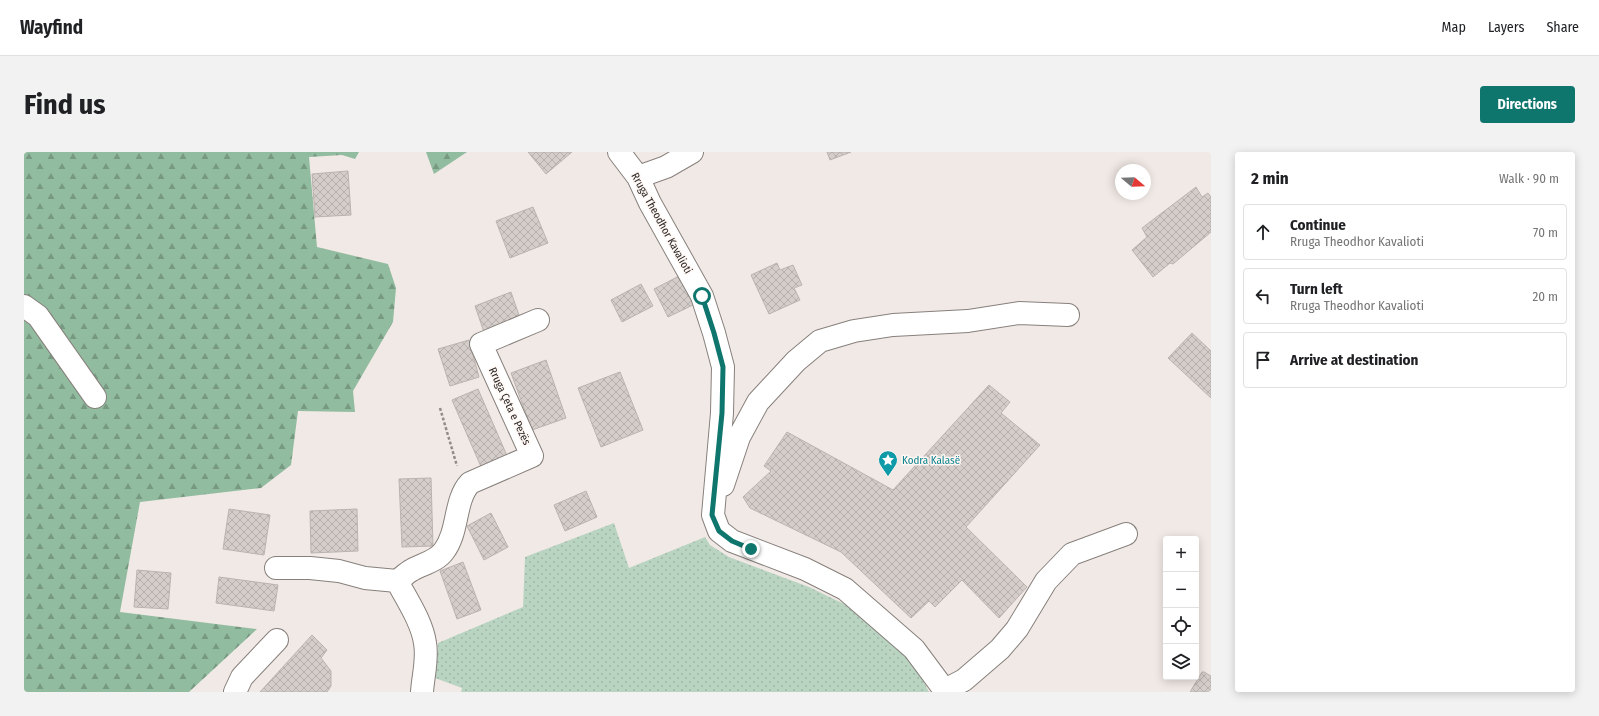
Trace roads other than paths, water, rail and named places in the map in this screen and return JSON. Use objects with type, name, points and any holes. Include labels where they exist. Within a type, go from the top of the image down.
[{"type":"street","name":"Rruga Theodhor Kavalioti","points":[[619,152],[638,177],[650,202],[702,296],[723,367],[722,413],[712,515]]},
{"type":"street","points":[[638,177],[666,167],[692,152]]},
{"type":"street","points":[[24,306],[38,316],[95,398]]},
{"type":"street","points":[[1068,315],[1019,312],[968,321],[893,325],[854,331],[820,341],[796,361],[758,402],[739,437],[712,515],[719,531],[732,541],[805,569],[845,589],[914,649],[945,691],[964,680],[1000,649],[1016,629],[1046,581],[1072,554],[1126,534]]},
{"type":"street","name":"Rruga Çeta e Pezës","points":[[397,581],[411,571],[432,561],[443,552],[451,536],[464,490],[470,483],[532,456],[481,344],[538,320]]},
{"type":"street","points":[[276,568],[310,568],[339,571],[365,578],[397,581],[419,625],[425,642],[426,663],[422,692]]},
{"type":"street","points":[[235,692],[242,677],[277,640]]},
{"type":"place","name":"Kodra Kalasë","points":[[888,477]]}]
